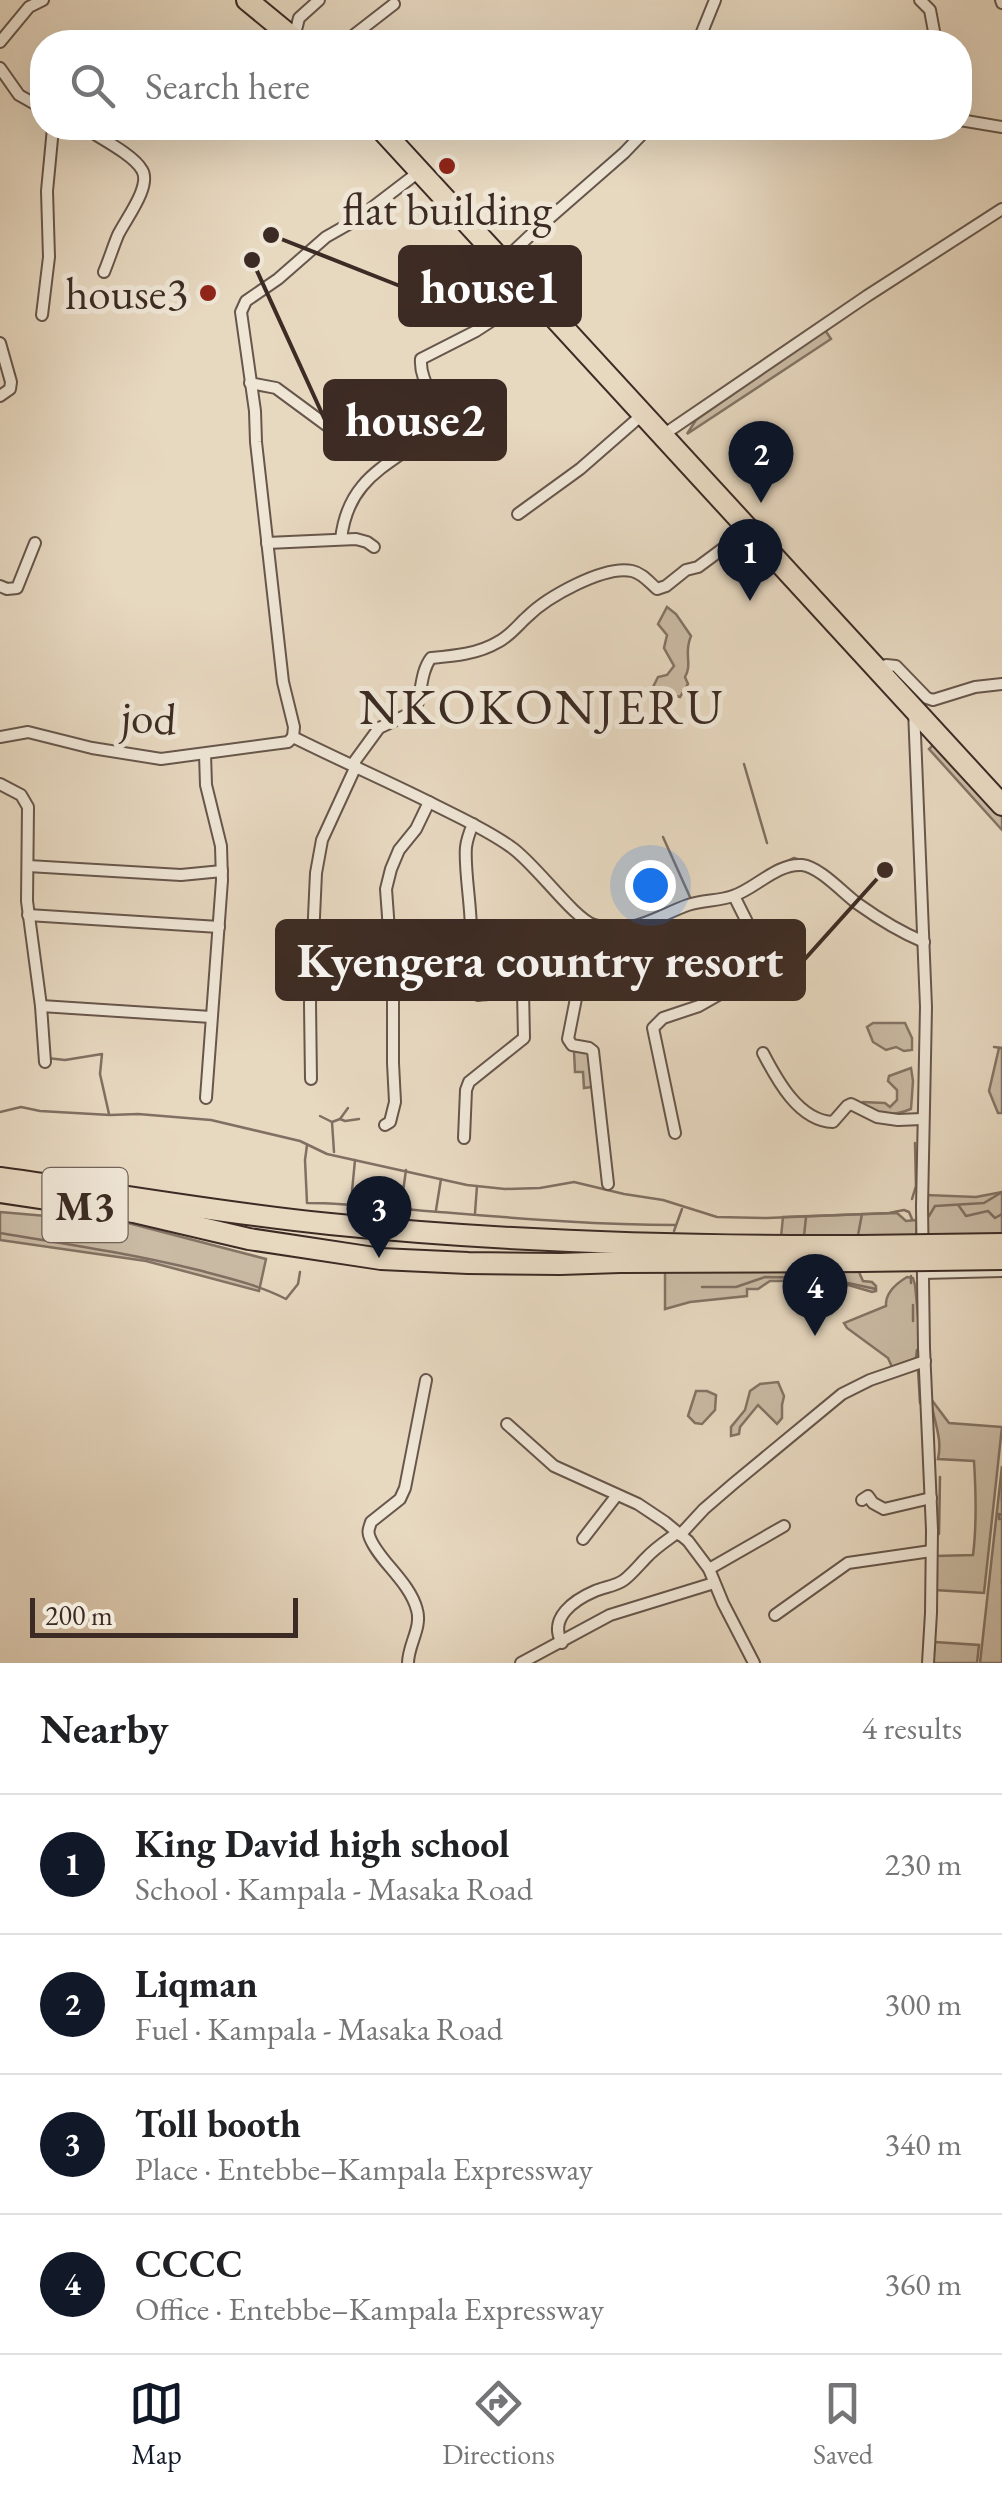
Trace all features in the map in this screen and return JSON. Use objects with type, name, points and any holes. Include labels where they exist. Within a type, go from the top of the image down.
[{"type":"highway","points":[[247,0],[283,30]]},
{"type":"highway","points":[[391,140],[1002,804]]},
{"type":"highway","name":"M3","points":[[0,1178],[208,1210],[517,1240],[1002,1259]]},
{"type":"highway","name":"M3","points":[[0,1192],[134,1212],[249,1239],[382,1259],[468,1264],[860,1254],[1002,1244]]},
{"type":"street","points":[[0,42],[29,7],[43,0]]},
{"type":"street","points":[[297,30],[299,18],[319,0]]},
{"type":"street","points":[[703,30],[715,0]]},
{"type":"street","points":[[920,0],[930,10],[934,30]]},
{"type":"street","points":[[361,30],[394,4]]},
{"type":"street","points":[[0,68],[19,94],[30,101]]},
{"type":"street","points":[[972,122],[1002,127]]},
{"type":"street","points":[[42,315],[49,258],[52,140]]},
{"type":"street","points":[[103,140],[128,156],[143,171],[144,179],[104,272]]},
{"type":"street","points":[[502,262],[637,140]]},
{"type":"street","points":[[420,171],[356,220],[326,236],[278,279],[246,301],[241,312],[283,682],[293,737],[473,824],[512,848],[592,925],[641,926],[684,906],[734,896],[787,867],[804,865],[815,869],[896,930],[924,942]]},
{"type":"street","points":[[663,434],[1002,209]]},
{"type":"street","points":[[341,538],[346,512],[358,488],[442,422],[442,413],[428,392],[421,360],[472,334],[534,294]]},
{"type":"street","points":[[0,343],[11,382],[10,389],[0,396]]},
{"type":"street","points":[[250,383],[276,388],[334,430]]},
{"type":"street","points":[[518,514],[643,414]]},
{"type":"street","points":[[577,590],[606,576],[626,574],[636,575],[662,592],[693,571],[701,571],[751,532]]},
{"type":"street","points":[[311,1080],[310,1004],[316,874],[322,840],[354,766],[379,728],[415,712],[426,663],[431,658],[458,656],[494,645],[552,599],[577,584],[608,573],[637,572],[657,589],[666,586],[751,532]]},
{"type":"street","points":[[267,543],[341,538],[361,540],[374,548]]},
{"type":"street","points":[[0,586],[17,588],[35,543]]},
{"type":"street","points":[[876,669],[896,666],[930,700],[1002,684]]},
{"type":"street","points":[[914,707],[926,1035],[922,1273],[932,1498],[928,1663]]},
{"type":"street","name":"jod","points":[[0,738],[28,732],[161,760],[288,742],[293,737]]},
{"type":"street","points":[[205,754],[206,785],[218,830],[222,870],[206,1098]]},
{"type":"street","points":[[0,784],[21,796],[28,806],[28,915],[45,1062]]},
{"type":"street","points":[[384,1125],[390,1122],[395,1102],[386,889],[399,850],[416,829],[429,802]]},
{"type":"street","points":[[473,824],[466,851],[471,940],[464,968],[472,992],[478,995],[523,991],[570,978],[628,942],[641,926]]},
{"type":"street","points":[[28,866],[181,875],[222,870]]},
{"type":"street","points":[[675,1133],[653,1028],[662,1018],[699,1006],[764,966],[765,958],[734,896]]},
{"type":"street","points":[[28,915],[219,928]]},
{"type":"street","points":[[580,973],[568,1039],[572,1045],[593,1052],[608,1184]]},
{"type":"street","points":[[464,1138],[469,1082],[524,1038],[523,991]]},
{"type":"street","points":[[41,1006],[211,1017]]},
{"type":"street","points":[[763,1053],[802,1110],[826,1122],[836,1120],[851,1104],[877,1117],[922,1118]]},
{"type":"street","points":[[922,1273],[1002,1271]]},
{"type":"street","points":[[562,1642],[556,1632],[558,1625],[576,1600],[622,1582],[842,1394],[925,1361]]},
{"type":"street","points":[[408,1663],[418,1611],[410,1592],[372,1541],[368,1528],[400,1499],[406,1488],[426,1380]]},
{"type":"street","points":[[507,1424],[554,1466],[654,1514],[702,1557],[754,1663]]},
{"type":"street","points":[[582,1539],[617,1495]]},
{"type":"street","points":[[862,1500],[868,1496],[884,1510],[932,1498]]},
{"type":"street","points":[[709,1569],[784,1526]]},
{"type":"street","points":[[775,1616],[848,1563],[931,1551]]},
{"type":"street","points":[[521,1663],[610,1615],[714,1583]]},
{"type":"shaded area","points":[[825,330],[831,339],[687,434],[696,420]]},
{"type":"shaded area","points":[[667,607],[691,636],[685,677],[688,684],[680,697],[652,689],[658,677],[667,675],[674,666],[664,648],[667,635],[658,624]]},
{"type":"shaded area","points":[[937,741],[1002,813],[1002,830],[929,749]]},
{"type":"shaded area","points":[[873,1023],[905,1023],[912,1038],[912,1050],[886,1050],[873,1042],[867,1027]]},
{"type":"shaded area","points":[[999,1048],[1002,1113],[998,1113],[989,1091]]},
{"type":"shaded area","points":[[590,1049],[592,1087],[584,1088],[583,1072],[575,1072],[574,1051]]},
{"type":"shaded area","points":[[911,1068],[911,1109],[885,1114],[861,1104],[885,1103],[890,1107],[897,1100],[897,1090],[888,1081],[889,1076]]},
{"type":"shaded area","points":[[1002,1192],[1002,1236],[928,1237],[927,1195],[976,1197]]},
{"type":"shaded area","points":[[0,1212],[128,1223],[266,1259],[259,1291],[146,1261],[0,1240]]},
{"type":"shaded area","points":[[897,1213],[906,1221],[917,1220],[916,1237],[781,1237],[783,1217]]},
{"type":"shaded area","points":[[665,1270],[859,1272],[863,1281],[876,1286],[876,1291],[845,1284],[770,1281],[758,1289],[747,1289],[747,1296],[665,1309]]},
{"type":"shaded area","points":[[907,1277],[913,1278],[915,1285],[922,1356],[892,1367],[888,1358],[844,1323],[886,1306],[890,1293]]},
{"type":"shaded area","points":[[778,1382],[784,1396],[782,1418],[777,1424],[758,1405],[739,1434],[731,1436],[731,1427],[745,1410],[750,1391],[760,1384]]},
{"type":"shaded area","points":[[696,1391],[716,1395],[715,1410],[702,1424],[688,1416]]},
{"type":"shaded area","points":[[931,1399],[949,1423],[1002,1427],[984,1593],[935,1590],[935,1556],[973,1555],[976,1497],[974,1461],[938,1459],[939,1436]]},
{"type":"shaded area","points":[[1002,1466],[1002,1663],[980,1663]]},
{"type":"shaded area","points":[[935,1642],[979,1645],[977,1663],[933,1663]]},
{"type":"waterway","points":[[744,764],[767,843]]},
{"type":"waterway","points":[[663,837],[690,897]]},
{"type":"waterway","points":[[775,867],[794,858],[817,865]]},
{"type":"waterway","points":[[994,1047],[1002,1048]]},
{"type":"waterway","points":[[47,1058],[65,1060],[102,1054],[100,1074],[109,1114]]},
{"type":"waterway","points":[[0,1112],[21,1107],[211,1120],[300,1141],[327,1154],[467,1185],[505,1189],[574,1182],[663,1200],[717,1217],[904,1210],[912,1219]]},
{"type":"waterway","points":[[340,1119],[348,1108]]},
{"type":"waterway","points":[[320,1116],[332,1122]]},
{"type":"waterway","points":[[334,1152],[332,1122],[359,1119]]},
{"type":"waterway","points":[[912,1199],[916,1186],[915,1143]]},
{"type":"waterway","points":[[307,1145],[307,1203],[675,1225]]},
{"type":"waterway","points":[[351,1202],[355,1160]]},
{"type":"waterway","points":[[401,1206],[406,1170]]},
{"type":"waterway","points":[[436,1210],[441,1179]]},
{"type":"waterway","points":[[475,1213],[477,1186]]},
{"type":"waterway","points":[[929,1216],[935,1206],[984,1203],[1002,1192]]},
{"type":"waterway","points":[[959,1206],[966,1216],[988,1211],[995,1218],[1002,1214]]},
{"type":"waterway","points":[[674,1231],[682,1209]]},
{"type":"waterway","points":[[858,1235],[862,1214]]},
{"type":"waterway","points":[[804,1236],[806,1217]]},
{"type":"waterway","points":[[0,1233],[174,1264],[243,1282],[286,1299],[298,1284],[300,1272]]},
{"type":"waterway","points":[[911,1276],[911,1283]]},
{"type":"waterway","points":[[702,1287],[736,1287],[765,1277],[824,1278],[876,1289]]},
{"type":"waterway","points":[[913,1305],[913,1321]]},
{"type":"waterway","points":[[916,1358],[917,1350]]},
{"type":"waterway","points":[[918,1369],[920,1403]]},
{"type":"waterway","points":[[939,1534],[940,1477]]},
{"type":"waterway","points":[[1002,1493],[1002,1501]]},
{"type":"waterway","points":[[1002,1515],[999,1514],[1002,1519]]},
{"type":"place","name":"flat building","points":[[447,166]]},
{"type":"place","name":"house1","points":[[271,235]]},
{"type":"place","name":"house2","points":[[252,260]]},
{"type":"place","name":"house3","points":[[208,293]]},
{"type":"place","name":"Liqman","points":[[761,503]]},
{"type":"place","name":"King David high school","points":[[750,601]]},
{"type":"place","name":"Kyengera country resort","points":[[885,870]]},
{"type":"place","name":"Toll booth","points":[[379,1258]]},
{"type":"place","name":"CCCC","points":[[815,1336]]},
{"type":"district","name":"NKOKONJERU","points":[[542,706]]}]
